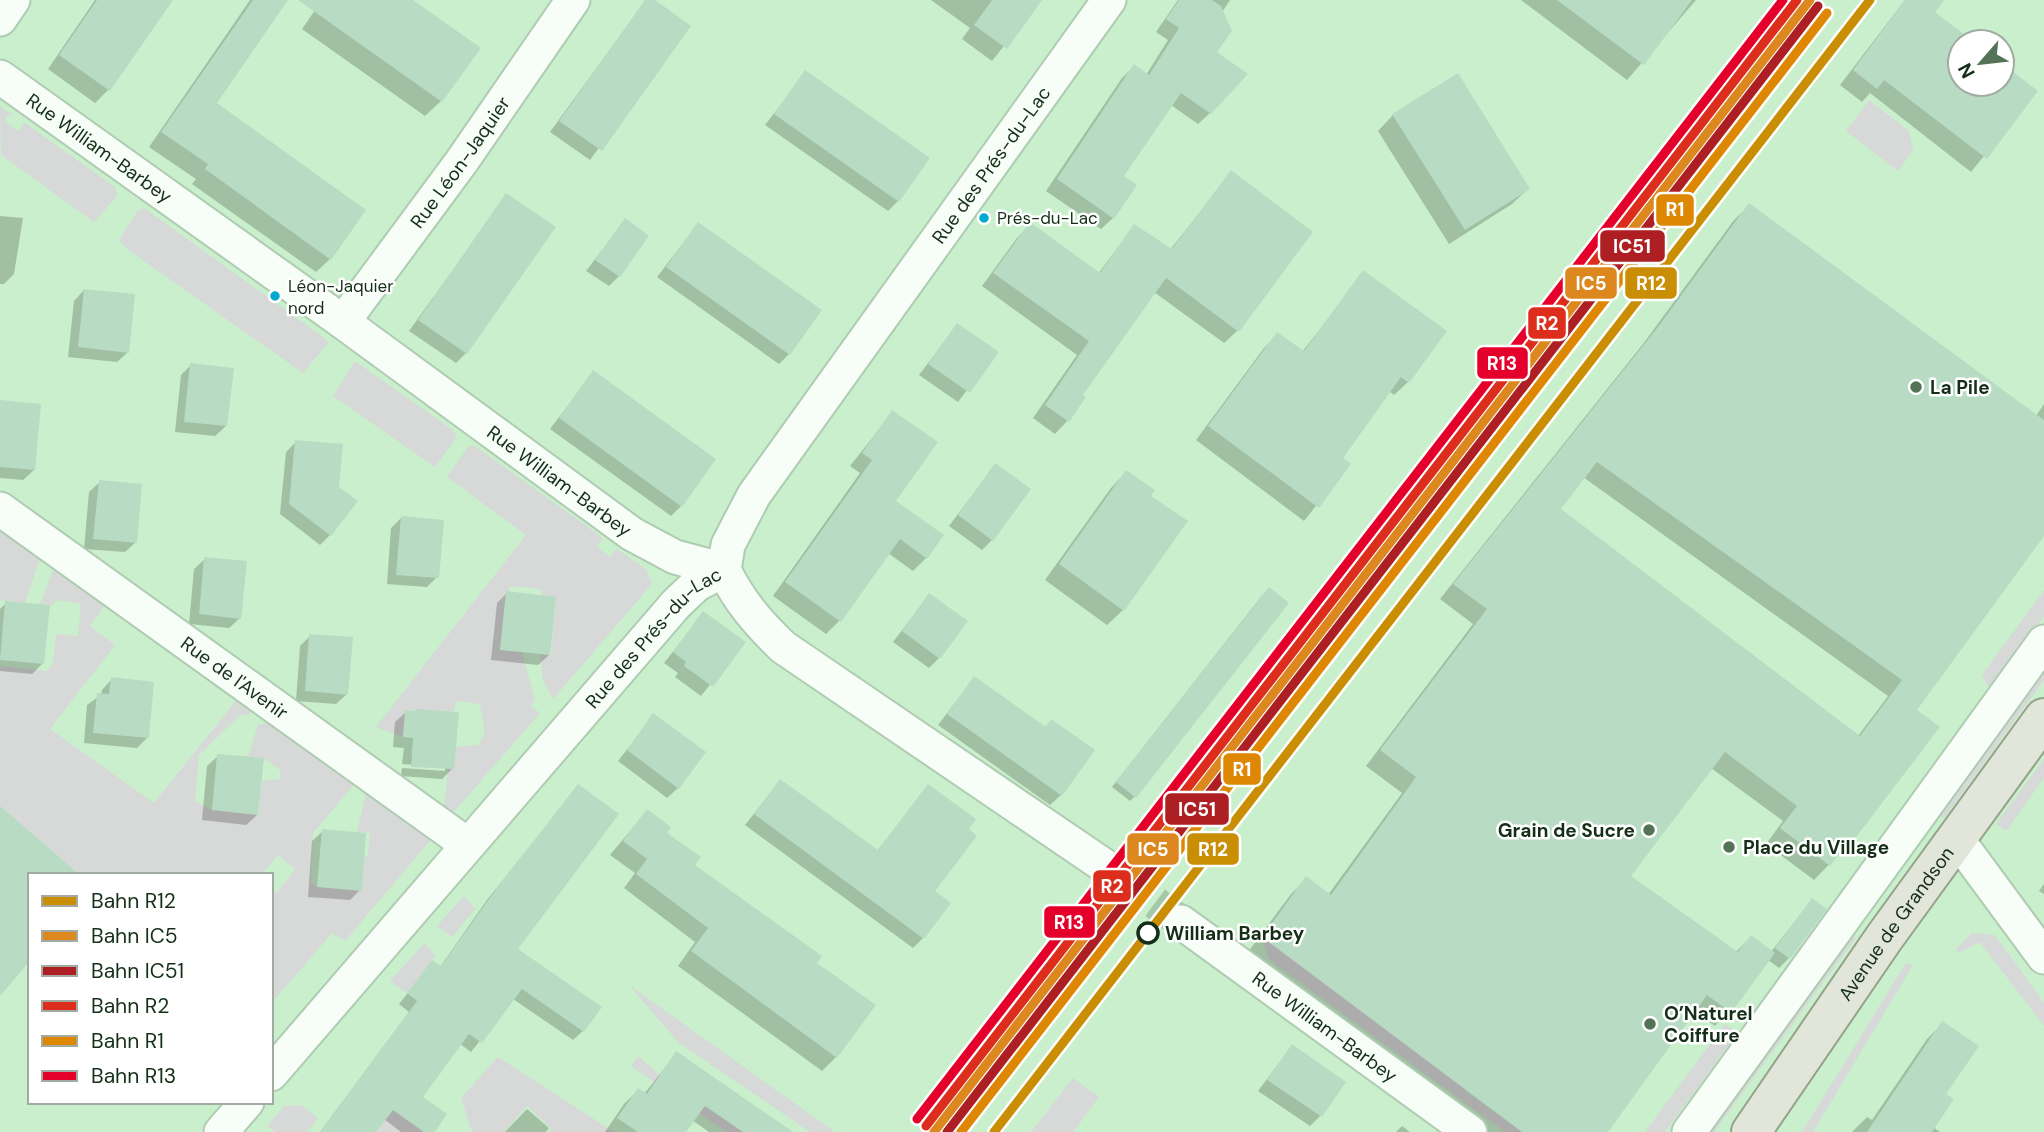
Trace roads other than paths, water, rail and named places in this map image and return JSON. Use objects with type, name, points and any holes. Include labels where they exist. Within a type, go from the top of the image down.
[{"type":"main road","name":"Avenue de Grandson","points":[[1751,1132],[1884,938],[2044,718]]},
{"type":"street","points":[[0,19],[13,0]]},
{"type":"street","name":"Rue Léon-Jaquier","points":[[343,322],[454,172],[573,0]]},
{"type":"street","name":"Rue des Prés-du-Lac","points":[[273,1072],[676,604],[696,585],[724,570],[729,545],[754,495],[1109,0]]},
{"type":"street","name":"Rue William-Barbey","points":[[0,77],[343,322],[632,534],[675,557],[724,570]]},
{"type":"street","name":"Rue de l'Avenir","points":[[0,509],[468,845]]},
{"type":"street","points":[[724,570],[738,597],[756,621],[783,647],[1115,873]]},
{"type":"street","points":[[1689,1132],[2044,642]]},
{"type":"street","points":[[1957,839],[2044,957]]},
{"type":"street","name":"Rue William-Barbey","points":[[1181,922],[1470,1132]]},
{"type":"street","points":[[221,1132],[245,1104]]},
{"type":"tunnel","points":[[1115,873],[1181,922]]},
{"type":"rail line","name":"R13","points":[[917,1119],[1783,0]]},
{"type":"rail line","name":"R2","points":[[926,1126],[1797,0]]},
{"type":"rail line","name":"IC5","points":[[934,1132],[1810,0]]},
{"type":"rail line","name":"R12","points":[[994,1132],[1870,0]]},
{"type":"rail line","name":"IC51","points":[[947,1132],[1818,6]]},
{"type":"rail line","name":"R1","points":[[961,1132],[1827,13]]},
{"type":"place","name":"Prés-du-Lac","points":[[984,218]]},
{"type":"place","name":"Léon-Jaquier nord","points":[[275,296]]},
{"type":"place","name":"La Pile","points":[[1916,387]]},
{"type":"place","name":"Grain de Sucre","points":[[1649,830]]},
{"type":"place","name":"Place du Village","points":[[1729,847]]},
{"type":"place","name":"William Barbey","points":[[1148,933]]},
{"type":"place","name":"O’Naturel Coiffure","points":[[1650,1024]]}]
